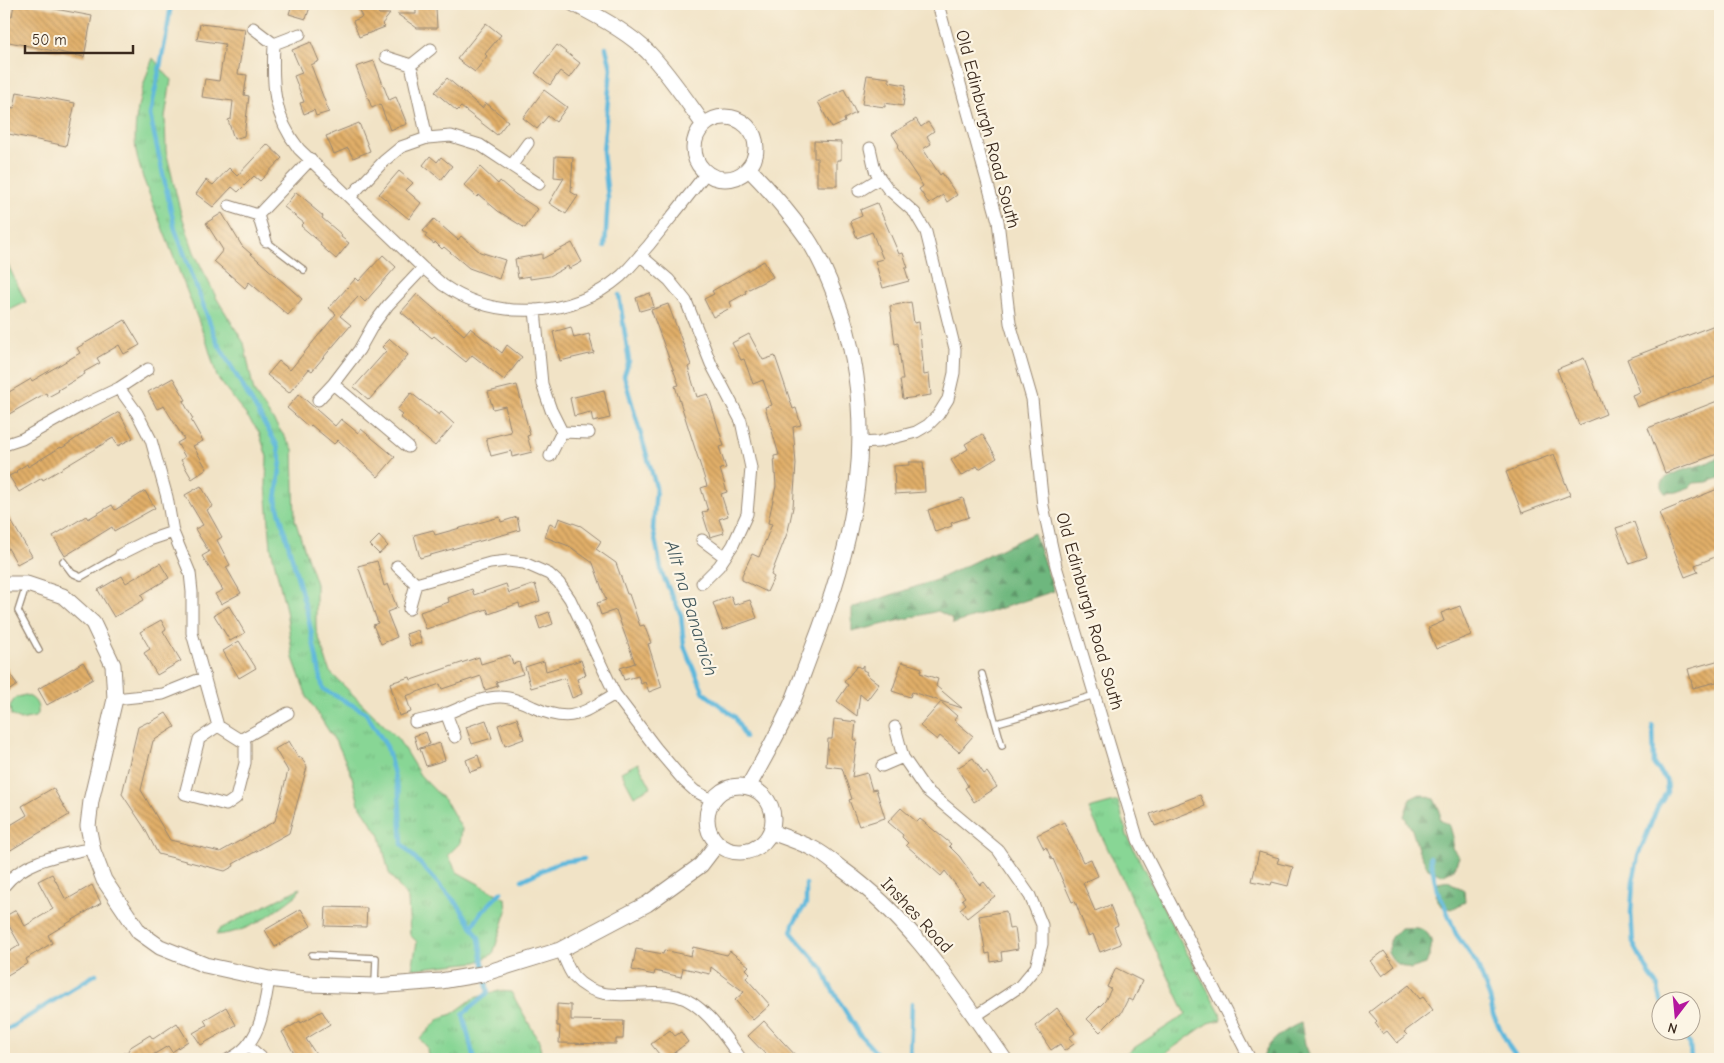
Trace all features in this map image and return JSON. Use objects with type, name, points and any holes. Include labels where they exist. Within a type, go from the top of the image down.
[{"type":"street","points":[[574,4],[600,17],[646,50],[667,73],[704,125]]},
{"type":"street","name":"Old Edinburgh Road South","points":[[938,4],[998,221],[1010,323],[1032,399],[1043,506],[1056,566],[1138,840],[1250,1059]]},
{"type":"street","points":[[253,28],[274,44]]},
{"type":"street","points":[[274,44],[300,34]]},
{"type":"street","points":[[274,44],[273,89],[277,107],[291,138],[423,268],[444,285],[466,297],[489,306],[535,310],[556,308],[578,302],[602,290],[622,276],[706,173]]},
{"type":"street","points":[[411,65],[431,49]]},
{"type":"street","points":[[386,57],[411,65]]},
{"type":"street","points":[[411,65],[428,138]]},
{"type":"street","points":[[726,116],[737,119],[747,125],[754,135],[757,147],[755,158],[749,169],[740,176],[729,180],[717,178],[706,173],[694,155],[694,144],[697,134],[704,125],[714,118],[726,116]]},
{"type":"street","points":[[350,197],[384,161],[401,147],[428,138],[451,136],[480,144],[539,184]]},
{"type":"street","points":[[512,165],[528,142]]},
{"type":"street","points":[[860,443],[878,442],[916,432],[928,425],[938,415],[948,399],[954,373],[955,349],[926,232],[915,213],[888,189],[880,178],[875,170],[870,148]]},
{"type":"street","points":[[258,215],[311,159]]},
{"type":"street","points":[[748,787],[793,701],[835,589],[855,502],[860,443],[860,395],[855,366],[838,302],[824,269],[808,239],[768,188],[749,169]]},
{"type":"street","points":[[859,191],[880,178]]},
{"type":"street","points":[[229,206],[258,215]]},
{"type":"street","points":[[258,215],[266,241]]},
{"type":"street","points":[[640,255],[669,280],[686,301],[711,364],[741,421],[751,468],[747,514],[733,545],[719,566],[702,583]]},
{"type":"street","points":[[318,400],[359,350],[373,325],[388,305],[423,268]]},
{"type":"street","points":[[535,310],[542,384],[551,410],[562,432]]},
{"type":"street","points":[[4,445],[22,439],[79,406],[119,388],[148,369]]},
{"type":"street","points":[[333,384],[408,447]]},
{"type":"street","points":[[119,388],[138,413],[152,440],[167,497],[173,532],[190,573],[192,633],[218,726],[245,743],[245,763],[236,798],[226,806],[185,794],[199,739],[218,726]]},
{"type":"street","points":[[562,432],[589,433]]},
{"type":"street","points":[[550,456],[562,432]]},
{"type":"street","points":[[121,554],[149,540],[173,532]]},
{"type":"street","points":[[702,540],[725,557]]},
{"type":"street","points":[[416,584],[490,563],[508,561],[524,563],[549,574],[559,583],[570,599],[615,694],[684,781],[695,791],[712,800]]},
{"type":"street","points":[[397,566],[416,584]]},
{"type":"street","points":[[4,584],[27,584],[63,596],[93,623],[113,665],[115,699],[91,801],[88,826],[92,848],[104,880],[138,932],[160,948],[205,965],[269,979],[308,984],[375,986],[441,981],[482,974],[560,950],[647,904],[701,865],[717,844]]},
{"type":"street","points":[[409,609],[416,584]]},
{"type":"street","points":[[115,699],[163,694],[205,677]]},
{"type":"street","points":[[415,722],[489,698],[501,697],[514,699],[546,713],[561,717],[585,712],[615,694]]},
{"type":"street","points":[[240,740],[288,713]]},
{"type":"street","points":[[446,713],[456,737]]},
{"type":"street","points":[[895,727],[903,757],[925,789],[998,850],[1030,896],[1042,925],[1042,944],[1036,967],[1019,987],[974,1017]]},
{"type":"street","points":[[882,766],[903,757]]},
{"type":"street","points":[[738,786],[758,791],[772,809],[773,821],[771,832],[762,844],[747,852],[737,853],[726,850],[717,844],[707,828],[706,818],[712,800],[728,788],[738,786]]},
{"type":"street","name":"Inshes Road","points":[[771,832],[815,849],[864,884],[910,929],[941,968],[1004,1059]]},
{"type":"street","points":[[4,886],[29,865],[92,848]]},
{"type":"street","points":[[560,950],[574,977],[591,990],[613,996],[650,994],[677,996],[703,1010],[741,1059]]},
{"type":"street","points":[[229,1059],[237,1056],[248,1046],[256,1032],[263,1016],[269,979]]},
{"type":"street","points":[[248,1046],[263,1059]]},
{"type":"lane","points":[[266,241],[304,270]]},
{"type":"lane","points":[[63,561],[72,573],[81,577],[121,554]]},
{"type":"lane","points":[[27,584],[18,611],[39,650]]},
{"type":"lane","points":[[982,674],[1002,746]]},
{"type":"lane","points":[[997,723],[1095,694]]},
{"type":"lane","points":[[312,955],[376,958],[375,986]]},
{"type":"green space","points":[[153,58],[171,80],[165,117],[166,151],[180,210],[194,252],[217,299],[244,343],[254,392],[293,449],[295,520],[316,584],[316,629],[330,672],[398,739],[420,775],[447,803],[462,829],[460,843],[448,855],[457,872],[506,899],[507,911],[493,954],[477,962],[412,969],[417,942],[410,935],[408,899],[389,873],[380,836],[359,804],[351,773],[339,747],[307,697],[293,658],[286,610],[271,548],[266,485],[267,457],[259,432],[217,377],[207,343],[137,158],[135,127],[145,80]]},
{"type":"green space","points":[[4,257],[26,302],[4,313]]},
{"type":"green space","points":[[1720,456],[1720,478],[1694,483],[1690,487],[1676,492],[1665,493],[1662,489],[1662,481],[1669,476],[1707,463]]},
{"type":"green space","points":[[1034,533],[1054,591],[953,624],[951,618],[938,611],[852,632],[852,608],[936,580]]},
{"type":"green space","points":[[25,695],[36,702],[38,714],[35,717],[20,720],[11,715],[10,706],[15,698]]},
{"type":"green space","points":[[638,763],[651,787],[634,796],[621,772]]},
{"type":"green space","points":[[1420,794],[1434,799],[1440,811],[1440,820],[1450,826],[1453,837],[1452,848],[1459,857],[1454,869],[1442,875],[1428,869],[1418,849],[1412,830],[1404,816],[1410,799]]},
{"type":"green space","points":[[1118,801],[1127,835],[1178,937],[1220,1012],[1221,1020],[1208,1023],[1163,1055],[1154,1059],[1117,1059],[1186,1014],[1089,809]]},
{"type":"green space","points":[[1448,881],[1464,890],[1465,902],[1452,909],[1441,906],[1436,896],[1438,883]]},
{"type":"green space","points":[[300,888],[297,895],[260,921],[240,930],[216,935],[218,930]]},
{"type":"green space","points":[[1401,928],[1419,928],[1429,936],[1431,949],[1426,964],[1410,969],[1394,962],[1388,952],[1391,937]]},
{"type":"green space","points":[[499,991],[511,992],[539,1041],[542,1059],[428,1059],[427,1047],[420,1039],[440,1018],[452,1014],[474,998]]},
{"type":"green space","points":[[1301,1023],[1305,1044],[1311,1059],[1263,1059],[1264,1053],[1272,1042],[1290,1028]]},
{"type":"building","points":[[14,4],[29,4],[92,16],[84,57],[4,41],[4,15],[12,16]]},
{"type":"building","points":[[292,4],[311,4],[306,19],[289,14]]},
{"type":"building","points":[[356,4],[375,4],[379,14],[390,14],[382,24],[385,27],[359,37],[353,21],[362,17]]},
{"type":"building","points":[[416,7],[436,7],[437,28],[417,28],[397,14],[416,14]]},
{"type":"building","points":[[486,23],[501,35],[485,54],[487,56],[475,72],[457,59]]},
{"type":"building","points":[[200,24],[245,29],[238,74],[247,75],[244,95],[249,96],[244,136],[234,139],[228,120],[231,119],[233,101],[202,97],[205,79],[219,81],[225,44],[197,40]]},
{"type":"building","points":[[311,42],[319,61],[311,65],[329,112],[316,116],[314,110],[304,114],[300,103],[304,102],[294,76],[302,73],[292,50]]},
{"type":"building","points":[[557,45],[580,63],[569,78],[560,71],[550,85],[535,73]]},
{"type":"building","points":[[374,61],[389,100],[396,97],[407,124],[390,130],[380,104],[372,108],[356,67]]},
{"type":"building","points":[[867,75],[889,78],[889,82],[906,85],[903,106],[885,103],[885,107],[862,104]]},
{"type":"building","points":[[447,78],[482,108],[486,103],[508,121],[497,135],[461,107],[457,111],[435,92]]},
{"type":"building","points":[[844,89],[856,113],[844,119],[845,122],[832,128],[818,102]]},
{"type":"building","points":[[544,90],[567,107],[556,122],[548,116],[537,129],[523,118]]},
{"type":"building","points":[[17,92],[75,103],[66,146],[4,133],[4,106],[14,108]]},
{"type":"building","points":[[916,119],[921,127],[928,122],[934,131],[927,136],[931,144],[923,149],[940,175],[942,173],[957,195],[947,202],[943,195],[929,204],[919,189],[923,186],[897,147],[899,145],[892,134]]},
{"type":"building","points":[[359,123],[370,151],[353,158],[348,148],[334,154],[326,136]]},
{"type":"building","points":[[814,141],[841,142],[841,160],[837,160],[837,186],[817,186],[817,158],[814,158]]},
{"type":"building","points":[[267,144],[282,158],[260,181],[254,176],[238,192],[232,187],[213,207],[196,194],[206,180],[213,185],[229,168],[237,176]]},
{"type":"building","points":[[430,156],[437,162],[441,157],[452,166],[441,180],[423,165]]},
{"type":"building","points":[[555,156],[573,157],[571,192],[578,196],[566,214],[549,203],[564,178],[554,177]]},
{"type":"building","points":[[480,167],[498,184],[500,181],[515,194],[538,209],[525,228],[498,211],[479,195],[477,197],[464,185]]},
{"type":"building","points":[[399,171],[413,183],[406,190],[421,203],[409,219],[379,194]]},
{"type":"building","points":[[296,192],[312,205],[323,216],[322,218],[349,243],[336,259],[301,226],[304,223],[284,207]]},
{"type":"building","points":[[877,203],[899,254],[903,253],[908,268],[905,268],[909,281],[883,288],[875,261],[883,259],[872,232],[857,238],[850,221],[862,216],[860,210]]},
{"type":"building","points":[[222,213],[242,246],[302,299],[288,315],[249,282],[245,288],[214,261],[223,250],[206,223]]},
{"type":"building","points":[[434,219],[458,240],[461,236],[480,252],[505,260],[499,279],[469,268],[444,247],[442,249],[435,242],[434,244],[425,237],[427,234],[423,231]]},
{"type":"building","points":[[572,243],[582,262],[569,269],[568,266],[550,276],[530,279],[530,276],[518,278],[515,259],[542,254],[542,259]]},
{"type":"building","points":[[383,255],[396,267],[365,302],[359,296],[340,316],[351,325],[312,371],[309,369],[289,393],[267,375],[279,361],[290,370],[336,314],[329,308],[356,278],[359,281]]},
{"type":"building","points":[[764,261],[773,277],[745,291],[746,293],[730,302],[732,307],[713,317],[704,299],[714,294],[712,291]]},
{"type":"building","points":[[650,293],[654,307],[640,311],[636,298]]},
{"type":"building","points":[[417,294],[464,335],[470,328],[502,353],[507,345],[522,357],[504,380],[472,355],[466,362],[434,336],[432,338],[401,312]]},
{"type":"building","points":[[911,302],[914,323],[919,322],[924,375],[929,374],[931,395],[903,399],[900,380],[903,380],[898,343],[895,344],[890,306]]},
{"type":"building","points":[[668,304],[691,365],[688,367],[697,397],[708,394],[724,446],[719,447],[726,468],[720,469],[727,492],[721,494],[728,516],[719,519],[724,533],[710,537],[702,512],[708,511],[701,488],[707,486],[675,386],[679,385],[651,310]]},
{"type":"building","points":[[125,320],[140,345],[124,354],[119,345],[97,358],[100,363],[84,372],[85,374],[59,391],[48,397],[46,393],[4,417],[4,395],[80,353],[77,348]]},
{"type":"building","points":[[1720,323],[1720,375],[1637,407],[1632,395],[1640,392],[1627,359]]},
{"type":"building","points":[[571,327],[574,338],[589,334],[594,353],[560,361],[553,332]]},
{"type":"building","points":[[749,334],[763,360],[775,356],[793,409],[796,408],[801,425],[793,427],[796,464],[793,507],[788,531],[771,575],[774,577],[767,592],[742,580],[742,575],[752,554],[759,557],[772,524],[768,523],[776,486],[774,456],[779,455],[765,407],[772,405],[763,380],[753,384],[744,359],[741,360],[732,343]]},
{"type":"building","points":[[390,339],[408,355],[369,400],[354,387],[386,351],[382,347]]},
{"type":"building","points":[[1584,358],[1606,414],[1579,425],[1557,369]]},
{"type":"building","points":[[173,378],[186,400],[183,401],[203,441],[193,446],[207,469],[192,479],[181,460],[185,457],[177,443],[184,439],[164,406],[157,409],[148,392]]},
{"type":"building","points":[[517,385],[530,435],[527,436],[532,452],[512,457],[511,451],[491,456],[486,438],[511,432],[505,406],[493,409],[488,392]]},
{"type":"building","points":[[604,390],[610,418],[593,422],[591,412],[574,416],[570,398]]},
{"type":"building","points":[[411,393],[439,415],[441,412],[454,424],[435,446],[400,417],[403,415],[397,410]]},
{"type":"building","points":[[299,394],[335,426],[341,419],[358,433],[361,429],[395,457],[378,477],[338,440],[334,444],[311,425],[309,427],[287,408]]},
{"type":"building","points":[[1720,400],[1720,453],[1665,473],[1648,428]]},
{"type":"building","points":[[119,412],[133,438],[118,446],[113,438],[43,480],[42,478],[19,492],[9,476],[27,464],[28,467],[62,448],[94,426]]},
{"type":"building","points":[[982,434],[997,458],[979,469],[977,466],[961,476],[951,460],[968,449],[965,444]]},
{"type":"building","points":[[1554,454],[1570,495],[1522,513],[1506,472]]},
{"type":"building","points":[[909,462],[923,462],[925,492],[895,494],[894,466],[909,465]]},
{"type":"building","points":[[201,486],[213,506],[207,510],[222,537],[217,540],[230,565],[226,567],[241,593],[221,604],[215,594],[223,590],[202,556],[209,552],[195,529],[203,525],[185,495]]},
{"type":"building","points":[[1720,488],[1720,555],[1695,565],[1698,572],[1685,577],[1659,513]]},
{"type":"building","points":[[145,491],[155,508],[114,531],[112,527],[65,556],[53,536],[86,516],[88,519],[112,505],[115,510]]},
{"type":"building","points":[[963,498],[969,517],[951,523],[952,526],[935,532],[928,510]]},
{"type":"building","points":[[4,509],[32,556],[17,564],[4,541]]},
{"type":"building","points":[[500,517],[501,522],[517,517],[520,530],[420,558],[414,535],[433,530],[435,535]]},
{"type":"building","points":[[559,518],[581,526],[601,541],[596,549],[616,563],[640,626],[644,625],[651,643],[648,644],[662,687],[649,692],[645,682],[641,684],[638,676],[624,680],[620,668],[635,663],[616,610],[601,615],[597,603],[606,600],[593,563],[569,546],[545,537],[550,523],[556,526]]},
{"type":"building","points":[[1634,522],[1647,557],[1629,563],[1616,528]]},
{"type":"building","points":[[379,536],[388,546],[379,554],[370,545]]},
{"type":"building","points":[[377,561],[384,586],[388,584],[397,608],[387,612],[397,637],[381,644],[373,625],[378,623],[358,566]]},
{"type":"building","points":[[160,563],[169,578],[141,595],[144,600],[114,617],[98,590],[122,576],[126,583]]},
{"type":"building","points":[[506,584],[509,593],[535,584],[540,601],[520,608],[519,603],[489,614],[487,609],[426,629],[420,612],[449,602],[448,598],[472,589],[474,595]]},
{"type":"building","points":[[731,596],[734,605],[750,600],[757,618],[723,630],[713,603]]},
{"type":"building","points":[[229,606],[245,633],[230,641],[214,615]]},
{"type":"building","points":[[1460,606],[1471,635],[1436,649],[1428,628],[1444,621],[1441,613]]},
{"type":"building","points":[[549,612],[553,624],[540,629],[536,617]]},
{"type":"building","points":[[161,620],[166,629],[163,631],[181,661],[157,675],[144,653],[150,649],[140,632]]},
{"type":"building","points":[[418,630],[422,643],[410,646],[406,634]]},
{"type":"building","points":[[239,641],[256,668],[239,678],[223,651]]},
{"type":"building","points":[[510,655],[513,664],[519,662],[523,674],[496,682],[498,686],[485,690],[481,676],[442,689],[440,684],[406,696],[411,712],[399,716],[390,683],[410,677],[411,680],[479,657],[481,664]]},
{"type":"building","points":[[581,660],[586,675],[577,679],[582,694],[572,698],[565,678],[531,688],[525,667],[544,661],[546,671]]},
{"type":"building","points":[[1720,660],[1720,681],[1693,688],[1688,669]]},
{"type":"building","points":[[83,662],[93,679],[47,705],[38,689]]},
{"type":"building","points":[[902,662],[922,668],[920,673],[938,679],[936,686],[962,708],[912,692],[910,697],[892,691]]},
{"type":"building","points":[[4,663],[17,685],[4,694]]},
{"type":"building","points":[[863,665],[863,670],[867,672],[866,674],[879,684],[867,700],[860,694],[857,716],[837,701],[848,685],[844,682],[857,666],[861,668]]},
{"type":"building","points":[[941,702],[957,716],[954,720],[973,736],[959,752],[940,736],[937,740],[920,726]]},
{"type":"building","points":[[166,713],[175,727],[153,741],[141,790],[170,840],[220,852],[275,821],[288,771],[275,749],[289,741],[307,767],[289,833],[233,864],[234,866],[225,871],[158,854],[144,827],[122,794],[138,727]]},
{"type":"building","points":[[517,718],[524,739],[505,746],[498,725]]},
{"type":"building","points":[[834,719],[856,722],[854,740],[857,740],[852,777],[867,773],[872,790],[876,789],[885,818],[859,826],[849,800],[852,799],[842,768],[826,766],[828,739],[832,739]]},
{"type":"building","points":[[486,720],[492,738],[472,744],[466,727]]},
{"type":"building","points":[[426,732],[430,744],[418,749],[414,736]]},
{"type":"building","points":[[440,743],[445,760],[426,766],[420,749]]},
{"type":"building","points":[[478,755],[482,768],[470,772],[466,760]]},
{"type":"building","points":[[973,758],[984,774],[987,772],[997,787],[974,802],[965,788],[968,786],[957,768]]},
{"type":"building","points":[[53,788],[69,815],[4,854],[4,829],[27,815],[22,806]]},
{"type":"building","points":[[1200,795],[1205,806],[1155,826],[1150,814]]},
{"type":"building","points":[[901,808],[917,822],[920,819],[951,844],[949,846],[959,856],[980,885],[984,882],[995,896],[967,918],[960,909],[966,904],[962,899],[965,897],[945,871],[941,876],[906,845],[908,843],[902,837],[903,835],[888,822]]},
{"type":"building","points":[[1064,822],[1083,862],[1091,859],[1098,876],[1083,883],[1095,911],[1110,905],[1118,925],[1114,927],[1121,944],[1100,952],[1093,934],[1088,936],[1075,901],[1072,902],[1053,859],[1046,847],[1044,849],[1037,835]]},
{"type":"building","points":[[1259,852],[1279,858],[1277,863],[1293,867],[1288,886],[1272,882],[1271,885],[1252,881]]},
{"type":"building","points":[[52,874],[66,900],[92,885],[101,903],[48,935],[52,943],[26,959],[28,963],[4,977],[4,955],[20,945],[4,917],[16,910],[25,926],[53,909],[38,881]]},
{"type":"building","points":[[326,907],[367,908],[366,927],[325,926]]},
{"type":"building","points":[[301,909],[311,926],[275,947],[265,930]]},
{"type":"building","points":[[1006,911],[1009,929],[1015,928],[1018,949],[1001,952],[1002,960],[991,962],[990,953],[986,954],[979,916]]},
{"type":"building","points":[[693,947],[727,955],[730,951],[749,966],[746,969],[750,973],[746,978],[770,1005],[753,1020],[735,1000],[744,992],[711,967],[710,974],[683,968],[681,977],[655,971],[654,975],[632,970],[636,949],[663,954],[664,950],[691,956]]},
{"type":"building","points":[[1384,951],[1395,966],[1382,976],[1371,961]]},
{"type":"building","points":[[1116,968],[1142,981],[1133,1001],[1128,999],[1120,1015],[1118,1014],[1100,1032],[1087,1019],[1105,1001],[1111,989],[1107,987]]},
{"type":"building","points":[[1409,985],[1420,999],[1423,997],[1433,1010],[1404,1032],[1407,1035],[1397,1043],[1387,1031],[1383,1034],[1375,1023],[1377,1021],[1369,1012],[1382,1002],[1384,1004]]},
{"type":"building","points":[[557,1004],[571,1005],[571,1020],[624,1021],[623,1039],[616,1039],[616,1044],[559,1043],[560,1026],[557,1026]]},
{"type":"building","points":[[226,1007],[236,1025],[201,1045],[193,1033],[207,1025],[204,1020]]},
{"type":"building","points":[[1057,1008],[1075,1033],[1069,1038],[1074,1044],[1064,1051],[1060,1044],[1051,1050],[1035,1026]]},
{"type":"building","points":[[322,1011],[330,1024],[306,1039],[319,1059],[297,1059],[282,1032]]},
{"type":"building","points":[[764,1021],[799,1059],[770,1059],[748,1036]]},
{"type":"building","points":[[177,1023],[188,1041],[172,1052],[168,1046],[146,1059],[114,1059],[150,1035],[153,1039]]},
{"type":"building","points":[[670,1030],[675,1036],[681,1032],[688,1042],[666,1059],[663,1059],[651,1044]]},
{"type":"waterway","points":[[171,4],[150,115],[175,229],[217,342],[277,445],[281,461],[276,500],[307,612],[323,689],[365,712],[387,747],[399,794],[402,844],[459,906],[479,938],[488,993],[463,1014],[474,1059]]},
{"type":"waterway","name":"Allt na Banaraich","points":[[605,247],[608,198],[603,152],[611,68],[606,48]]},
{"type":"waterway","name":"Allt na Banaraich","points":[[619,295],[629,361],[624,376],[656,487],[653,529],[662,574],[681,615],[684,646],[704,693],[735,717],[745,737]]},
{"type":"waterway","points":[[1653,726],[1654,765],[1666,779],[1667,792],[1658,806],[1638,856],[1633,882],[1631,912],[1633,943],[1657,984],[1658,990]]},
{"type":"waterway","points":[[1430,857],[1437,890],[1456,934],[1477,964],[1490,998],[1493,1015],[1518,1059]]},
{"type":"waterway","points":[[522,880],[560,862],[584,859]]},
{"type":"waterway","name":"Allt na Banaraich","points":[[806,884],[806,904],[793,924],[792,933],[823,969],[829,984],[859,1034],[882,1059]]},
{"type":"waterway","points":[[472,927],[481,913],[501,892]]},
{"type":"waterway","points":[[5,1031],[96,974]]},
{"type":"waterway","points":[[910,1059],[912,1003]]},
{"type":"waterway","points":[[1686,1040],[1690,1044],[1691,1059]]}]
